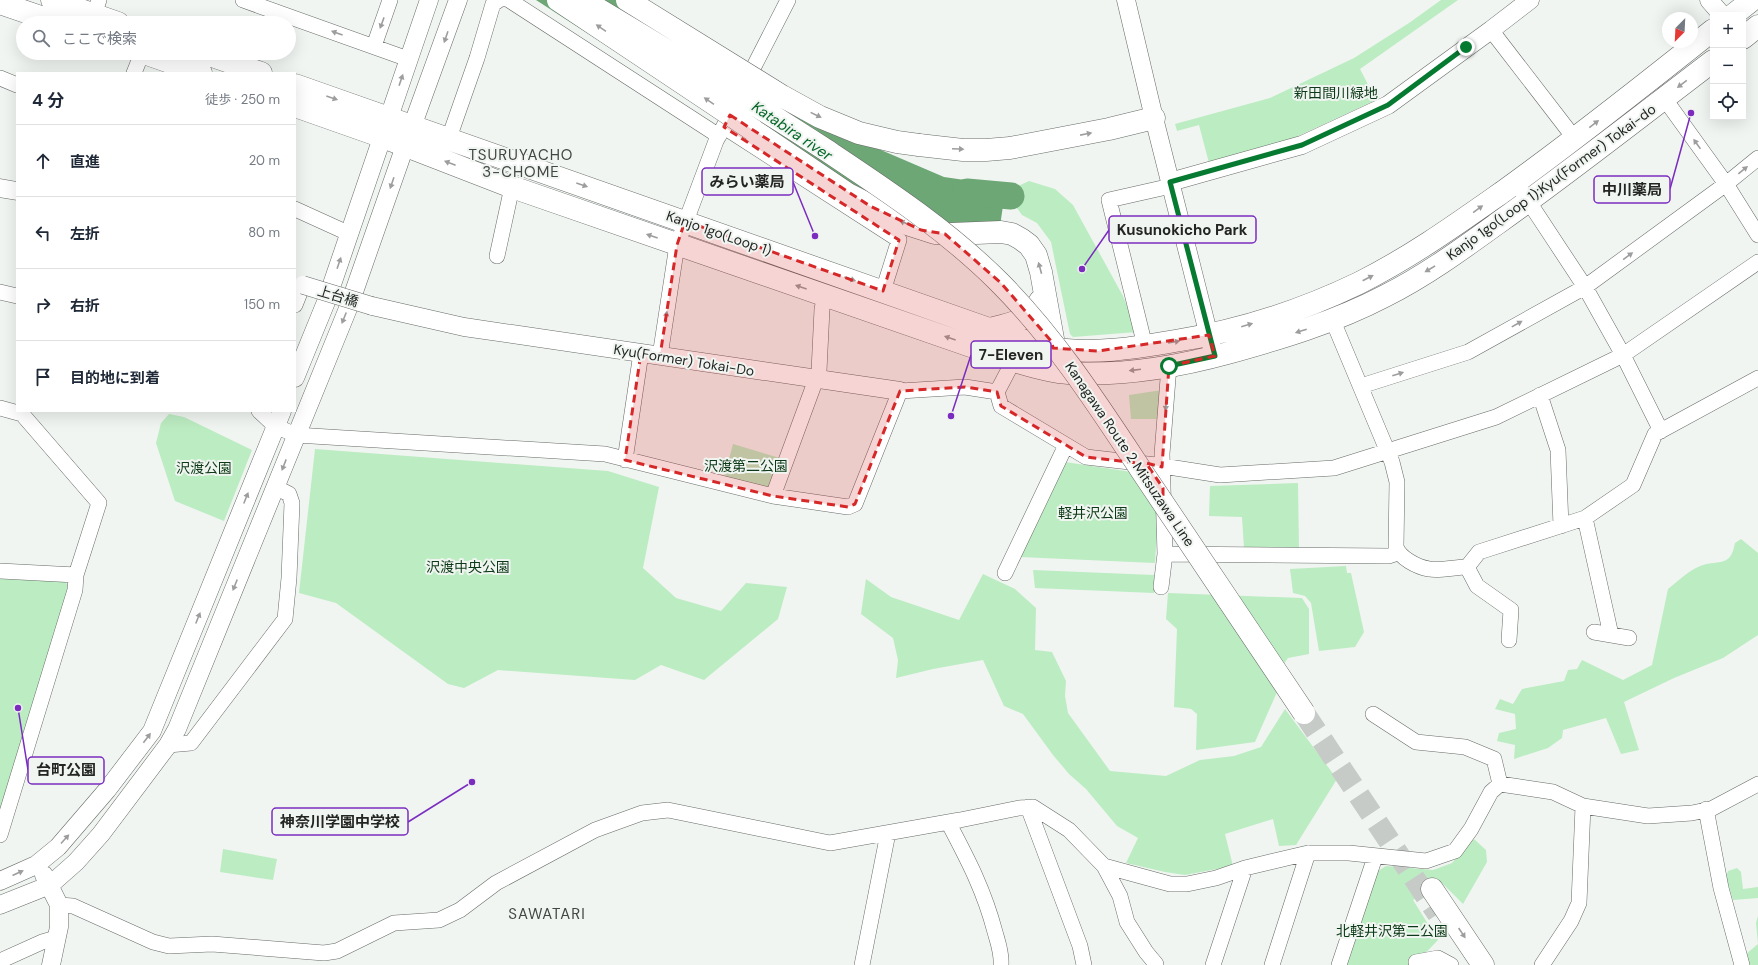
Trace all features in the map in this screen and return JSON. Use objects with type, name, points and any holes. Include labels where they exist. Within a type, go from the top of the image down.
[{"type":"main road","points":[[52,0],[97,7],[109,16]]},
{"type":"main road","points":[[558,0],[848,194],[907,224],[935,233],[951,234],[1001,232],[1012,234],[1021,239],[1029,245],[1036,255],[1041,272],[1053,348],[1066,373]]},
{"type":"main road","name":"Kanagawa Route 2 Mitsuzawa Line","points":[[583,0],[771,114],[861,173],[961,246],[996,279],[1037,324],[1087,389],[1308,711],[1094,385],[1044,318],[1007,277],[967,240],[905,194],[775,107],[603,0]]},
{"type":"main road","points":[[627,0],[782,96],[820,117],[859,133],[897,142],[964,150],[1010,148],[1109,129],[1154,118]]},
{"type":"main road","points":[[1737,12],[1752,0]]},
{"type":"main road","points":[[0,3],[38,16]]},
{"type":"main road","points":[[1746,36],[1758,26]]},
{"type":"main road","name":"Kanjo 1go(Loop 1);Kyu(Former) Tokai-do","points":[[1024,341],[1053,348],[1098,351],[1146,346],[1209,335],[1284,314],[1357,284],[1437,239],[1575,139],[1710,32]]},
{"type":"main road","points":[[163,60],[198,72]]},
{"type":"main road","points":[[224,60],[258,72]]},
{"type":"main road","name":"Kanjo 1go(Loop 1);Kyu(Former) Tokai-do","points":[[1014,361],[1066,373],[1116,373],[1169,366],[1215,356],[1333,321],[1386,296],[1446,259],[1529,201],[1710,63]]},
{"type":"main road","points":[[296,85],[386,127]]},
{"type":"main road","points":[[296,106],[386,127]]},
{"type":"main road","name":"Kanjo 1go(Loop 1)","points":[[386,127],[413,126],[1024,341]]},
{"type":"main road","name":"Kanjo 1go(Loop 1)","points":[[386,127],[405,146],[512,186],[1014,361]]},
{"type":"main road","points":[[989,329],[1019,322],[1032,312],[1044,294]]},
{"type":"main road","points":[[1432,889],[1483,965]]},
{"type":"street","points":[[243,0],[289,16]]},
{"type":"street","points":[[374,46],[390,0]]},
{"type":"street","points":[[296,376],[326,302],[429,0]]},
{"type":"street","points":[[0,905],[50,885],[76,862],[100,834],[168,745],[177,729],[349,306],[458,0]]},
{"type":"street","points":[[448,138],[477,58],[493,4],[499,0]]},
{"type":"street","points":[[509,0],[723,128],[899,240],[883,291]]},
{"type":"street","points":[[660,356],[677,244],[723,128],[788,0]]},
{"type":"street","points":[[1126,0],[1170,184],[1215,356]]},
{"type":"street","points":[[1146,346],[1109,200],[1170,184],[1302,145],[1383,107],[1491,30],[1530,0]]},
{"type":"street","points":[[1709,0],[1719,12]]},
{"type":"street","points":[[296,19],[408,59]]},
{"type":"street","points":[[1491,30],[1575,139]]},
{"type":"street","points":[[134,72],[140,60]]},
{"type":"street","points":[[0,78],[16,85]]},
{"type":"street","points":[[1664,98],[1726,184],[1758,235]]},
{"type":"street","points":[[1361,386],[1468,352],[1586,287],[1726,184],[1758,158]]},
{"type":"street","points":[[1516,182],[1586,287],[1661,430]]},
{"type":"street","points":[[497,256],[512,186]]},
{"type":"street","points":[[0,188],[16,192]]},
{"type":"street","points":[[296,209],[350,234]]},
{"type":"street","points":[[1024,341],[997,392],[1001,406],[1086,457],[1220,475],[1334,468],[1496,417],[1623,355],[1758,262]]},
{"type":"street","points":[[296,300],[299,284]]},
{"type":"street","name":"上台橋","points":[[299,284],[372,306]]},
{"type":"street","points":[[0,292],[16,296]]},
{"type":"street","points":[[774,496],[819,371],[822,309],[825,295]]},
{"type":"street","name":"Kyu(Former) Tokai-Do","points":[[372,306],[464,327],[816,380],[900,391],[965,387],[997,392]]},
{"type":"street","points":[[1333,321],[1361,386],[1397,482],[1396,546],[1398,553],[1404,558],[1429,569],[1467,567],[1479,552],[1585,518],[1634,485],[1655,434],[1758,378]]},
{"type":"street","points":[[625,460],[641,353]]},
{"type":"street","points":[[1162,587],[1165,554],[1162,454],[1169,366]]},
{"type":"street","points":[[261,412],[278,419],[296,436],[605,454],[774,496],[848,507],[855,504],[900,391]]},
{"type":"street","points":[[1540,395],[1558,450],[1561,526]]},
{"type":"street","points":[[0,408],[22,414],[99,503],[76,575],[75,590],[0,835]]},
{"type":"street","points":[[0,881],[36,865],[58,847],[77,826],[152,731],[278,419]]},
{"type":"street","points":[[1005,573],[1066,445]]},
{"type":"street","points":[[168,745],[191,743],[285,620],[289,578],[292,503],[290,494],[275,487]]},
{"type":"street","points":[[1585,518],[1611,635]]},
{"type":"street","points":[[1165,554],[1389,556],[1398,553]]},
{"type":"street","points":[[1467,567],[1478,586],[1511,610],[1509,640]]},
{"type":"street","points":[[0,571],[76,575]]},
{"type":"street","points":[[1594,632],[1629,638]]},
{"type":"street","points":[[1373,714],[1416,742],[1465,747],[1494,759],[1500,784]]},
{"type":"street","points":[[1104,866],[1170,884],[1187,884],[1308,853],[1349,853],[1375,857],[1426,861],[1455,851],[1471,829],[1491,792],[1500,784],[1541,788],[1583,806],[1648,816],[1692,813],[1706,809],[1741,794],[1758,784]]},
{"type":"street","points":[[1542,965],[1571,921],[1579,903],[1583,806]]},
{"type":"street","points":[[1028,807],[1080,946],[1084,965]]},
{"type":"street","points":[[59,905],[73,906],[153,942],[169,946],[212,944],[324,953],[337,951],[394,923],[439,920],[460,910],[496,883],[595,830],[642,813],[668,810],[830,843],[1033,807],[1069,830],[1104,866],[1120,896],[1127,922],[1146,952],[1156,964],[1154,965]]},
{"type":"street","points":[[1706,809],[1721,888],[1742,965]]},
{"type":"street","points":[[948,822],[980,883],[989,908],[1002,955],[1001,965]]},
{"type":"street","points":[[862,965],[888,833]]},
{"type":"street","points":[[1272,965],[1308,853]]},
{"type":"street","points":[[1338,965],[1375,857]]},
{"type":"street","points":[[36,865],[50,885],[59,905],[59,927],[51,965]]},
{"type":"street","points":[[1213,965],[1245,868]]},
{"type":"street","points":[[0,961],[42,942],[56,938]]},
{"type":"street","points":[[1416,962],[1438,958],[1450,965]]},
{"type":"highlighted area","points":[[730,115],[870,206],[921,230],[945,234],[1001,283],[1052,342],[1053,348],[1098,351],[1209,335],[1215,356],[1169,366],[1162,467],[1146,463],[1163,488],[1163,503],[1137,463],[1086,457],[1001,406],[997,392],[965,387],[900,391],[855,504],[848,507],[773,496],[625,460],[641,353],[660,356],[677,245],[685,221],[883,291],[899,240],[724,127]]},
{"type":"green space","name":"新田間川緑地","points":[[1441,0],[1458,0],[1360,69],[1376,100],[1294,138],[1209,163],[1199,125],[1177,131],[1175,124],[1270,98],[1354,58],[1409,23]]},
{"type":"green space","points":[[1029,181],[1055,189],[1073,205],[1123,296],[1137,332],[1073,337],[1070,334],[1051,242],[1037,223],[1022,215],[1014,204],[1016,187]]},
{"type":"green space","points":[[1162,390],[1162,419],[1131,419],[1129,395]]},
{"type":"green space","name":"沢渡公園","points":[[169,414],[184,417],[252,450],[224,521],[175,501],[156,443],[161,423]]},
{"type":"green space","name":"沢渡第二公園","points":[[733,444],[780,458],[769,490],[724,478]]},
{"type":"green space","name":"沢渡中央公園","points":[[315,449],[608,471],[659,487],[643,568],[676,598],[721,611],[746,583],[787,587],[778,619],[704,680],[661,665],[635,680],[498,670],[464,688],[448,684],[336,603],[299,593]]},
{"type":"green space","name":"軽井沢公園","points":[[1065,462],[1132,472],[1158,513],[1155,563],[1020,557]]},
{"type":"green space","points":[[1298,483],[1299,549],[1244,548],[1242,517],[1209,516],[1210,486]]},
{"type":"green space","points":[[1741,539],[1758,553],[1758,635],[1723,658],[1674,678],[1624,702],[1639,750],[1621,754],[1606,718],[1563,730],[1562,738],[1548,748],[1514,759],[1515,745],[1497,741],[1499,733],[1516,729],[1515,714],[1495,709],[1500,699],[1513,704],[1522,689],[1564,681],[1568,670],[1577,669],[1582,660],[1623,680],[1652,665],[1668,589],[1686,574],[1698,567],[1705,564],[1722,562],[1726,560],[1730,557],[1735,543]]},
{"type":"green space","points":[[1346,566],[1347,573],[1351,573],[1364,632],[1355,647],[1319,651],[1311,603],[1305,596],[1293,593],[1290,569]]},
{"type":"green space","points":[[1033,570],[1154,575],[1154,593],[1035,588]]},
{"type":"green space","points":[[983,574],[1015,589],[1036,608],[1035,650],[1052,652],[1066,681],[1065,696],[1068,713],[1110,771],[1166,776],[1200,760],[1234,756],[1261,747],[1285,709],[1337,779],[1296,845],[1279,846],[1273,819],[1225,834],[1233,866],[1185,875],[1126,863],[1138,838],[1117,826],[1086,789],[1069,774],[1053,755],[1023,714],[1004,706],[983,660],[933,669],[896,678],[898,660],[893,638],[861,614],[866,579],[891,597],[959,620]]},
{"type":"green space","points":[[0,579],[64,581],[71,588],[0,828]]},
{"type":"green space","points":[[1168,593],[1302,598],[1309,609],[1309,654],[1288,658],[1272,680],[1277,692],[1255,742],[1196,750],[1197,714],[1191,709],[1174,707],[1177,629],[1166,619]]},
{"type":"green space","name":"北軽井沢第二公園","points":[[1474,839],[1486,850],[1487,862],[1463,904],[1443,884],[1413,900],[1438,940],[1414,965],[1343,965],[1378,871],[1386,866],[1433,870],[1452,863]]},
{"type":"green space","points":[[223,849],[277,859],[273,880],[220,872]]},
{"type":"green space","points":[[1737,868],[1741,872],[1743,889],[1758,887],[1758,898],[1733,900],[1726,877],[1728,871]]},
{"type":"green space","points":[[1758,916],[1758,944],[1756,923]]},
{"type":"green space","points":[[1758,944],[1758,965],[1749,965],[1746,954]]},
{"type":"water","points":[[536,0],[631,0],[804,117],[944,177],[1006,186],[998,239],[887,227]]},
{"type":"waterway","name":"Katabira river","points":[[967,192],[1011,196]]},
{"type":"tunnel","points":[[1304,713],[1438,914]]},
{"type":"place","name":"中川薬局","points":[[1691,113]]},
{"type":"place","name":"みらい薬局","points":[[815,236]]},
{"type":"place","name":"Kusunokicho Park","points":[[1082,269]]},
{"type":"place","name":"7-Eleven","points":[[951,416]]},
{"type":"place","name":"台町公園","points":[[18,708]]},
{"type":"place","name":"神奈川学園中学校","points":[[472,782]]},
{"type":"district","name":"TSURUYACHO 3-CHOME","points":[[521,164]]},
{"type":"district","name":"SAWATARI","points":[[547,914]]},
{"type":"route","points":[[1169,366],[1215,356],[1170,182],[1302,145],[1388,105],[1466,47]]}]
